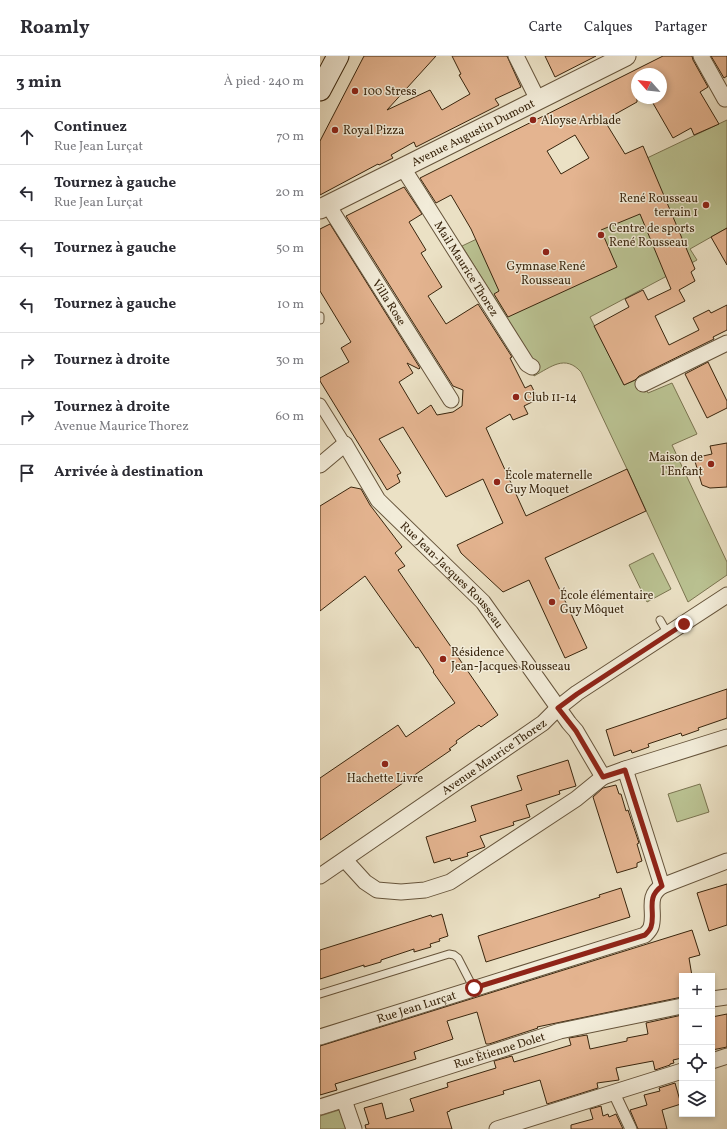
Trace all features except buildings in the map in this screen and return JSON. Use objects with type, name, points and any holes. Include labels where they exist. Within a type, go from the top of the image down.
[{"type":"main road","points":[[320,90],[338,56]]},
{"type":"street","points":[[516,56],[538,100]]},
{"type":"street","name":"Avenue Augustin Dumont","points":[[324,207],[626,56]]},
{"type":"street","points":[[701,56],[725,99]]},
{"type":"street","name":"Mail Maurice Thorez","points":[[404,168],[527,364],[532,367]]},
{"type":"street","name":"Villa Rose","points":[[324,207],[451,400]]},
{"type":"street","points":[[643,384],[727,343]]},
{"type":"street","name":"Rue Jean-Jacques Rousseau","points":[[320,404],[378,500],[483,602],[576,731],[603,777]]},
{"type":"street","points":[[320,465],[344,444]]},
{"type":"street","name":"Avenue Maurice Thorez","points":[[320,876],[544,723],[558,708],[577,694],[727,595]]},
{"type":"street","points":[[345,860],[366,882],[377,890],[401,892],[419,890],[444,884],[450,882],[576,798],[603,777],[727,737]]},
{"type":"street","points":[[625,770],[662,886],[727,861]]},
{"type":"street","name":"Rue Jean Lurçat","points":[[320,1037],[645,935],[650,927],[653,896],[657,889],[662,886]]},
{"type":"street","points":[[715,999],[727,997]]},
{"type":"street","name":"Rue Étienne Dolet","points":[[320,1107],[560,1031],[679,1007]]},
{"type":"street","points":[[715,1060],[727,1056]]},
{"type":"street","points":[[497,1129],[614,1093],[679,1071]]},
{"type":"street","points":[[614,1093],[630,1129]]},
{"type":"street","points":[[344,1100],[354,1129]]},
{"type":"lane","points":[[660,620],[668,634]]},
{"type":"lane","points":[[320,994],[449,954],[458,958],[474,988]]},
{"type":"green space","name":"Centre de sports René Rousseau","points":[[727,120],[727,228],[690,249],[697,260],[590,317],[624,385],[640,378],[648,393],[672,383],[697,434],[672,445],[727,562],[727,575],[688,602],[581,372],[575,367],[564,363],[552,366],[534,376],[527,350],[462,246]]},
{"type":"green space","points":[[653,553],[671,589],[647,602],[629,565]]},
{"type":"green space","points":[[700,784],[709,812],[677,822],[668,794]]},
{"type":"green space","points":[[339,1110],[348,1129],[320,1129],[320,1116]]},
{"type":"place","name":"100 Stress","points":[[355,91]]},
{"type":"place","name":"Aloyse Arblade","points":[[533,120]]},
{"type":"place","name":"Royal Pizza","points":[[335,130]]},
{"type":"place","name":"René Rousseau terrain 1","points":[[706,205]]},
{"type":"place","name":"Centre de sports René Rousseau","points":[[601,235]]},
{"type":"place","name":"Gymnase René Rousseau","points":[[546,252]]},
{"type":"place","name":"Club 11-14","points":[[516,397]]},
{"type":"place","name":"Maison de l'Enfant","points":[[711,464]]},
{"type":"place","name":"École maternelle Guy Moquet","points":[[497,482]]},
{"type":"place","name":"École élémentaire Guy Môquet","points":[[552,602]]},
{"type":"place","name":"Résidence Jean-Jacques Rousseau","points":[[443,659]]},
{"type":"place","name":"Hachette Livre","points":[[385,764]]},
{"type":"route","points":[[474,988],[645,935],[650,927],[653,896],[657,889],[662,886],[625,770],[603,777],[576,731],[558,708],[684,624]]}]
